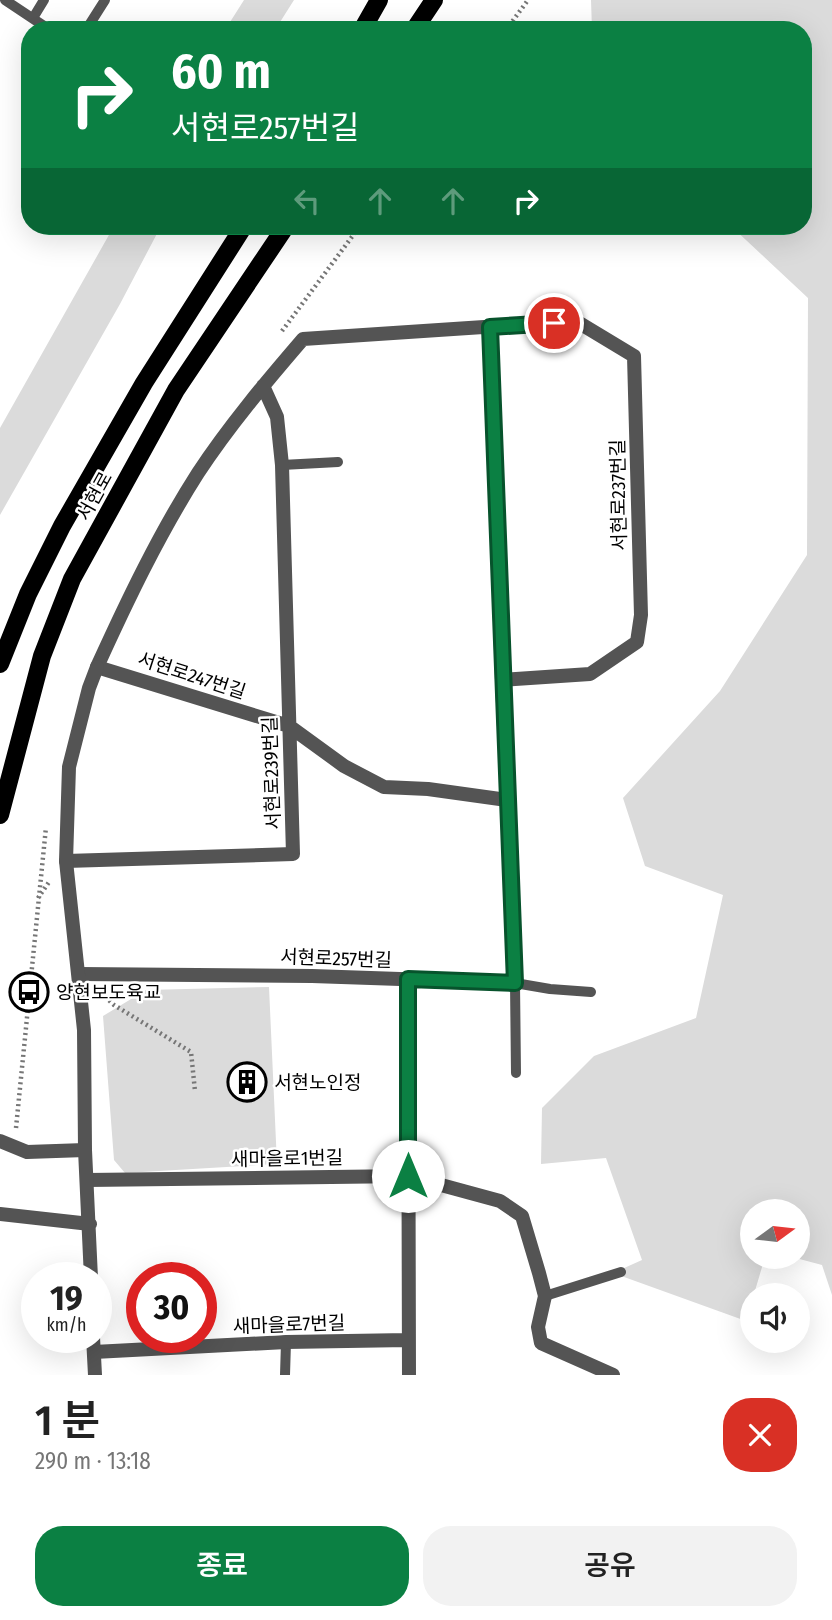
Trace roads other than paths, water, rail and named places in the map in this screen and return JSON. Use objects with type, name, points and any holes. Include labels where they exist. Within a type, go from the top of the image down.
[{"type":"main road","points":[[367,21],[379,0]]},
{"type":"main road","points":[[420,21],[433,0]]},
{"type":"main road","name":"서현로","points":[[0,664],[28,594],[62,526],[144,383],[238,235]]},
{"type":"main road","name":"서현로","points":[[0,815],[42,656],[72,579],[176,390],[280,235]]},
{"type":"street","name":"서현로237번길","points":[[263,386],[303,339],[576,321],[634,356],[641,615],[637,642],[590,674],[502,680]]},
{"type":"street","points":[[490,327],[515,983]]},
{"type":"street","points":[[91,1262],[85,1150],[85,1030],[66,861],[69,767],[89,688],[144,569],[198,473],[263,386]]},
{"type":"street","name":"서현로239번길","points":[[66,861],[293,854],[282,465],[277,417],[263,386]]},
{"type":"street","name":"서현로247번길","points":[[97,667],[289,726],[344,766],[384,787],[428,789],[508,800]]},
{"type":"street","name":"서현로257번길","points":[[79,974],[515,983]]},
{"type":"street","points":[[408,979],[409,1375]]},
{"type":"street","points":[[0,1141],[27,1152],[85,1150]]},
{"type":"street","name":"새마을로1번길","points":[[87,1180],[408,1176],[500,1201],[522,1216],[545,1296]]},
{"type":"street","points":[[0,1214],[90,1224]]},
{"type":"street","points":[[545,1296],[538,1327],[541,1343],[613,1375]]},
{"type":"street","name":"새마을로7번길","points":[[112,1344],[408,1340]]},
{"type":"street","points":[[94,1353],[95,1375]]},
{"type":"lane","points":[[5,0],[37,21]]},
{"type":"lane","points":[[33,18],[44,0]]},
{"type":"lane","points":[[92,21],[105,0]]},
{"type":"lane","points":[[282,465],[338,462]]},
{"type":"lane","points":[[515,983],[516,1073]]},
{"type":"lane","name":"서현로257번길","points":[[515,983],[591,992]]},
{"type":"lane","points":[[545,1296],[621,1272]]},
{"type":"lane","points":[[285,1375],[286,1342]]},
{"type":"place","name":"양현보도육교","points":[[29,992]]},
{"type":"place","name":"서현노인정","points":[[247,1082]]}]
